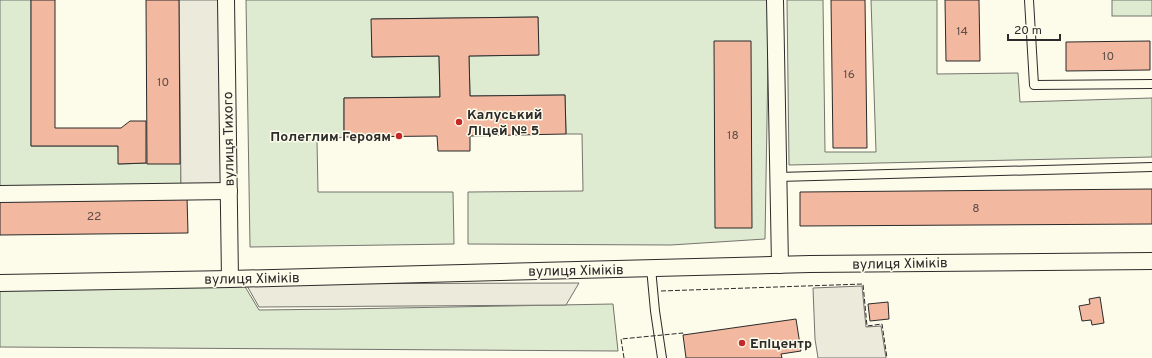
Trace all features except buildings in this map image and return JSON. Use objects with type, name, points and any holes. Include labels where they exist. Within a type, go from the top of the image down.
[{"type":"street","name":"вулиця Тихого","points":[[226,0],[230,279]]},
{"type":"street","points":[[775,0],[780,265]]},
{"type":"street","points":[[0,194],[229,191]]},
{"type":"street","name":"вулиця Хіміків","points":[[0,283],[230,279],[780,265],[1152,261]]},
{"type":"lane","points":[[1029,0],[1034,85],[1152,84]]},
{"type":"lane","points":[[778,177],[1152,167]]},
{"type":"lane","points":[[651,268],[655,311],[662,358]]},
{"type":"green space","points":[[0,0],[31,0],[31,146],[118,146],[119,164],[181,162],[181,192],[0,194]]},
{"type":"green space","name":"Калуський Ліцей № 5","points":[[246,0],[769,0],[765,239],[671,245],[468,244],[468,192],[583,191],[582,134],[566,134],[565,95],[470,96],[469,56],[538,55],[538,17],[372,19],[372,57],[439,56],[440,97],[344,98],[344,137],[317,141],[318,192],[453,192],[454,244],[250,247]]},
{"type":"green space","points":[[787,0],[823,0],[825,152],[876,152],[871,0],[937,0],[937,74],[1018,73],[1020,102],[1152,98],[1152,157],[789,165]]},
{"type":"green space","points":[[1112,0],[1152,0],[1152,16],[1112,16]]},
{"type":"green space","points":[[244,285],[259,310],[613,304],[618,351],[0,347],[0,288]]},
{"type":"shaded area","points":[[179,0],[226,0],[229,191],[181,192]]},
{"type":"shaded area","points":[[579,283],[566,305],[259,307],[246,284]]},
{"type":"shaded area","name":"Епіцентр","points":[[862,286],[866,327],[881,326],[886,358],[818,358],[815,339],[813,288]]},
{"type":"fence","points":[[661,291],[863,284],[867,326],[882,324],[887,358]]},
{"type":"fence","points":[[624,358],[621,339],[683,333],[683,335]]},
{"type":"place","name":"Калуський Ліцей № 5","points":[[459,122]]},
{"type":"place","name":"Полеглим Героям","points":[[399,136]]},
{"type":"place","name":"Епіцентр","points":[[742,343]]}]
